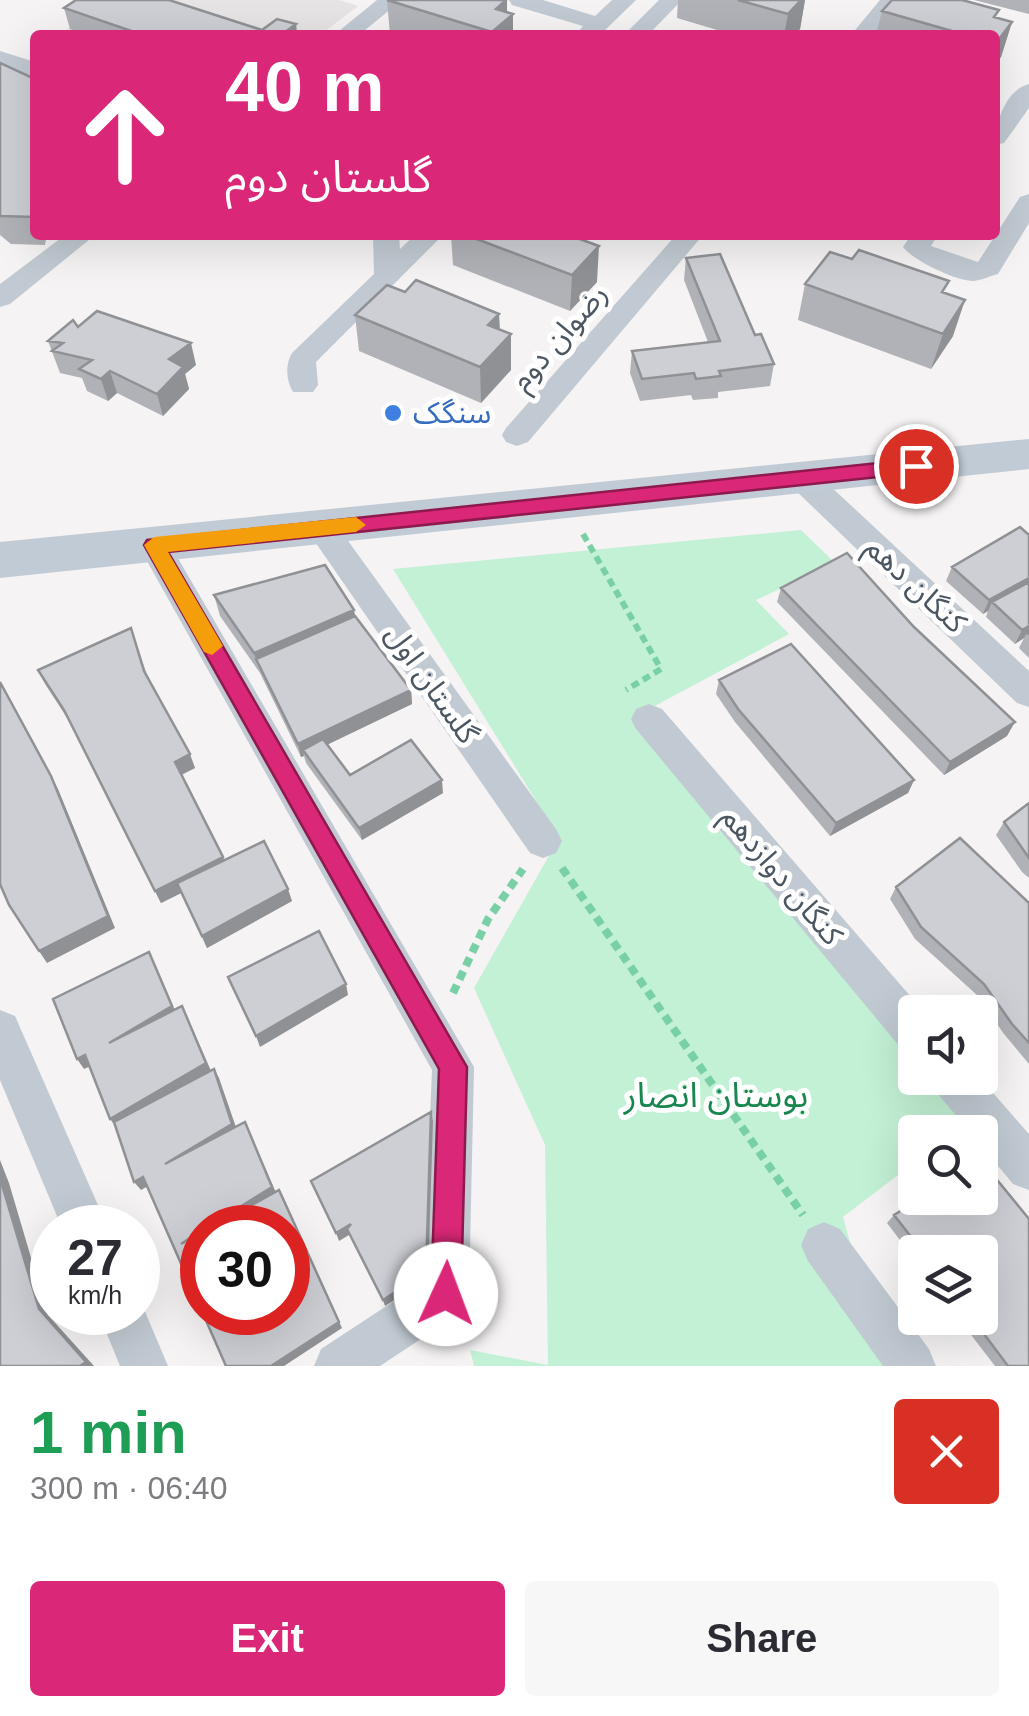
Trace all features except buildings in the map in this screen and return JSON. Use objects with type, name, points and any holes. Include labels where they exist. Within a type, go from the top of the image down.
[{"type":"main road","points":[[0,560],[1029,454]]},
{"type":"street","points":[[352,30],[391,0]]},
{"type":"street","points":[[520,0],[593,29],[625,0]]},
{"type":"street","points":[[644,30],[671,0]]},
{"type":"street","points":[[866,30],[892,0]]},
{"type":"street","points":[[0,58],[30,68]]},
{"type":"street","points":[[1000,131],[1029,91]]},
{"type":"street","points":[[921,240],[916,247],[922,252],[972,273],[988,268],[1029,202]]},
{"type":"street","points":[[0,298],[75,240]]},
{"type":"street","points":[[386,240],[388,276]]},
{"type":"street","points":[[303,385],[302,360],[425,240]]},
{"type":"street","name":"رضوان دوم","points":[[517,435],[686,240]]},
{"type":"street","name":"کنگان دهم","points":[[802,478],[1029,693]]},
{"type":"street","name":"گلستان اول","points":[[322,528],[543,841]]},
{"type":"street","points":[[154,545],[453,1067],[446,1294],[338,1366]]},
{"type":"street","name":"کنگان دوازدهم","points":[[650,718],[898,1013]]},
{"type":"street","points":[[0,1030],[75,1205]]},
{"type":"street","points":[[967,1095],[1029,1168]]},
{"type":"street","points":[[824,1245],[912,1366]]},
{"type":"street","points":[[131,1335],[144,1366]]},
{"type":"path","points":[[565,503],[661,670],[626,690],[650,718]]},
{"type":"path","points":[[433,1034],[488,919],[543,841],[824,1245]]},
{"type":"shaded area","points":[[112,0],[339,0],[358,6],[327,30],[66,30]]},
{"type":"green space","name":"بوستان انصار","points":[[801,530],[835,563],[756,600],[789,634],[638,715],[898,1038],[898,1095],[944,1095],[961,1115],[898,1115],[898,1175],[843,1217],[884,1366],[474,1366],[470,1350],[548,1365],[545,1145],[474,988],[559,838],[393,569]]},
{"type":"slow traffic","points":[[212,646],[154,545],[356,525]]},
{"type":"place","name":"سنگک","points":[[393,413]]},
{"type":"route","points":[[446,1294],[453,1067],[154,545],[916,466]]}]
